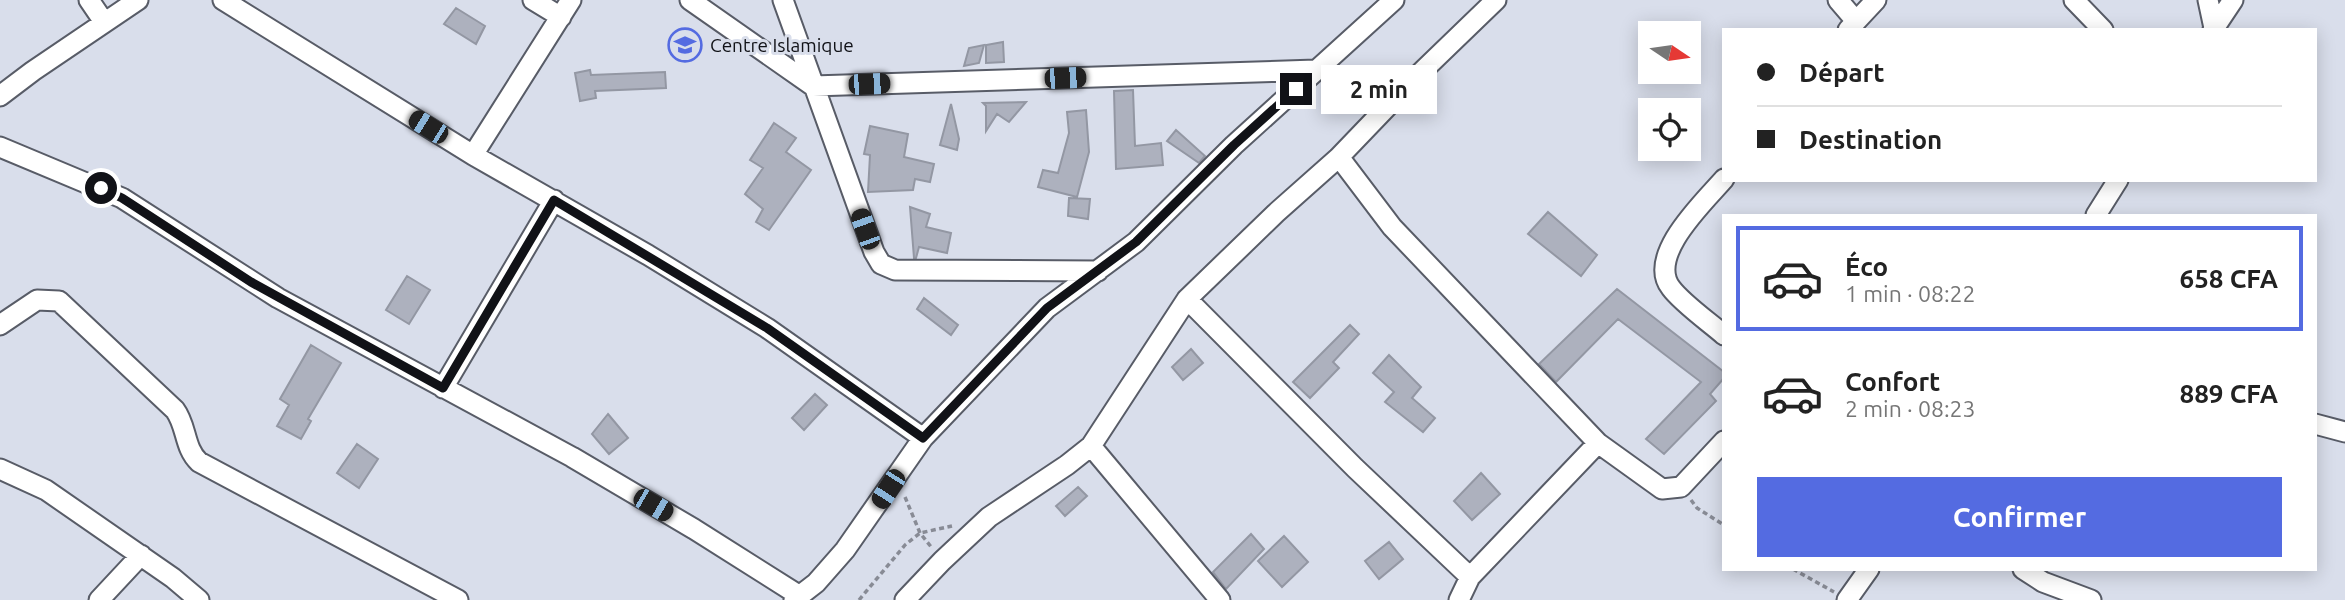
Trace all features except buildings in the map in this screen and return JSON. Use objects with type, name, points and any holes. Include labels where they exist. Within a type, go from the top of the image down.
[{"type":"street","points":[[89,0],[104,22]]},
{"type":"street","points":[[0,96],[138,0]]},
{"type":"street","points":[[223,0],[473,155],[554,200],[767,328],[923,438]]},
{"type":"street","points":[[473,155],[566,8],[533,0]]},
{"type":"street","points":[[690,0],[813,86],[1317,70]]},
{"type":"street","points":[[783,0],[874,252],[881,264],[895,270],[1098,271]]},
{"type":"street","points":[[0,148],[122,198],[260,288],[583,464],[694,529],[797,598],[816,583],[845,550],[923,438],[1047,308],[1136,242],[1234,145],[1394,0]]},
{"type":"street","points":[[905,600],[942,561],[1005,505],[1068,465],[1091,446],[1187,299],[1339,157],[1410,83],[1496,0]]},
{"type":"street","points":[[1838,0],[1852,25],[1876,0]]},
{"type":"street","points":[[2074,0],[2101,28]]},
{"type":"street","points":[[2208,0],[2213,28]]},
{"type":"street","points":[[2214,28],[2233,0]]},
{"type":"street","points":[[1339,157],[1392,227],[1598,443],[1662,489],[1681,488],[1722,443]]},
{"type":"street","points":[[1722,181],[1674,239],[1667,253],[1665,270],[1669,287],[1722,333]]},
{"type":"street","points":[[2096,214],[2117,182]]},
{"type":"street","points":[[443,388],[554,200]]},
{"type":"street","points":[[1187,299],[1355,468],[1470,577]]},
{"type":"street","points":[[0,324],[37,300],[59,301],[175,410],[183,424],[189,449],[200,462],[458,600]]},
{"type":"street","points":[[2317,425],[2345,432]]},
{"type":"street","points":[[1459,600],[1470,577],[1598,443]]},
{"type":"street","points":[[1091,446],[1220,600]]},
{"type":"street","points":[[0,469],[46,490],[141,555],[199,600]]},
{"type":"street","points":[[99,600],[141,555]]},
{"type":"street","points":[[1847,599],[1868,571]]},
{"type":"street","points":[[2026,571],[2043,582],[2091,600]]},
{"type":"path","points":[[900,472],[908,504],[920,533],[942,561]]},
{"type":"path","points":[[1681,488],[1697,508],[1722,524]]},
{"type":"path","points":[[859,600],[905,545],[920,533],[954,525]]},
{"type":"path","points":[[1797,571],[1847,599]]},
{"type":"place","name":"Centre Islamique","points":[[685,45]]},
{"type":"route","points":[[101,188],[122,198],[278,298],[443,388],[554,200],[767,328],[923,438],[1047,308],[1136,242],[1234,145],[1296,89]]}]
